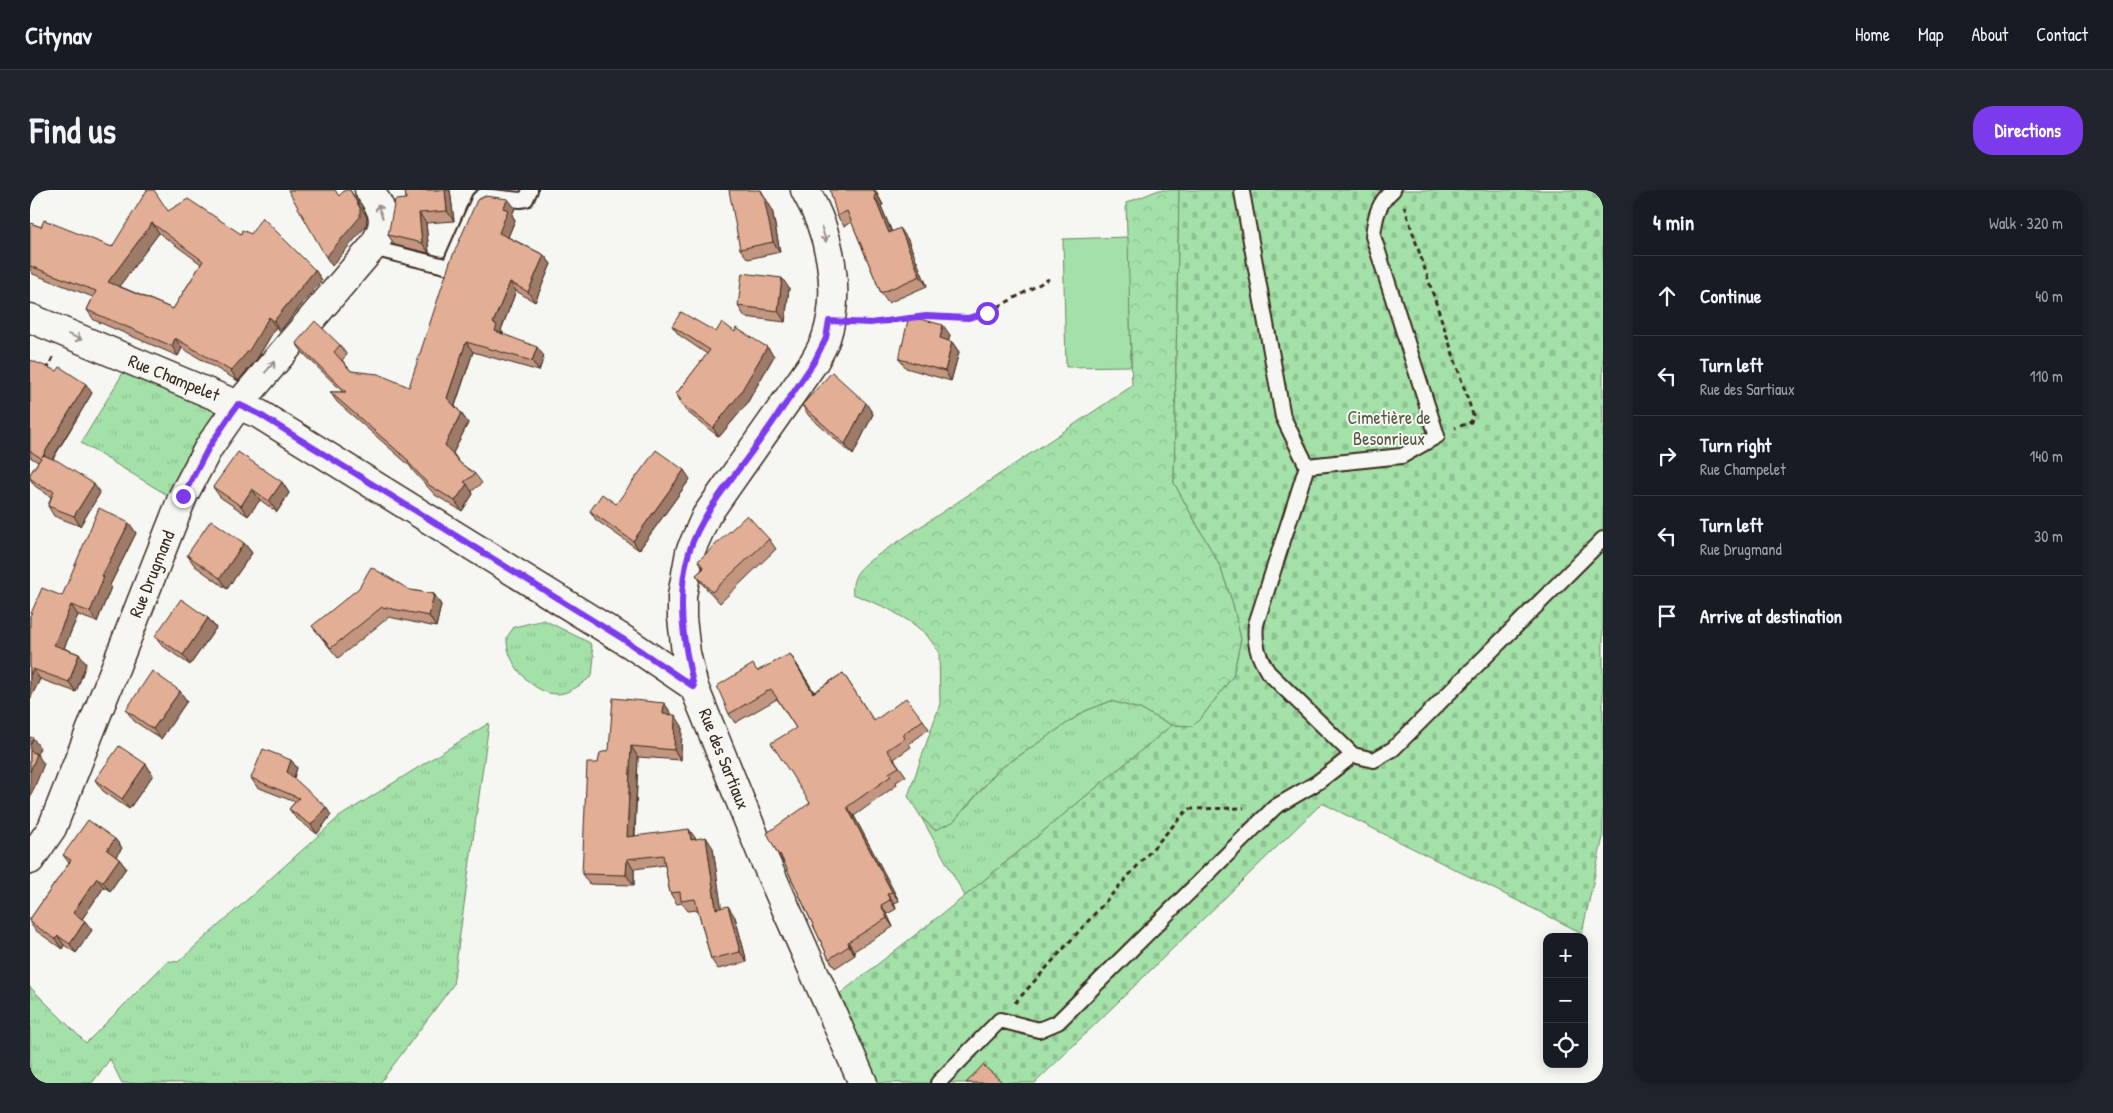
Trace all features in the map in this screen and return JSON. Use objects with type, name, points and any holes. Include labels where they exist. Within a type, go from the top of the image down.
[{"type":"street","name":"Rue Drugmand","points":[[30,860],[52,828],[183,496],[209,447],[238,404],[372,248],[384,224],[382,213],[369,190]]},
{"type":"street","name":"Rue des Sartiaux","points":[[805,190],[814,205],[831,259],[833,285],[826,338],[814,362],[717,497],[690,552],[682,596],[682,618],[686,653],[694,687],[761,852],[863,1083]]},
{"type":"street","name":"Rue Champelet","points":[[30,318],[238,404],[268,419],[623,639],[694,687]]},
{"type":"lane","points":[[372,248],[449,267],[479,199],[483,196],[526,199],[530,190]]},
{"type":"lane","points":[[1242,192],[1283,417],[1307,466],[1256,624],[1254,641],[1258,657],[1268,672],[1353,755],[1374,760],[1393,749],[1603,539]]},
{"type":"lane","points":[[1307,466],[1402,456],[1437,436],[1374,236],[1376,216],[1382,201],[1397,193]]},
{"type":"lane","points":[[938,1083],[1000,1020],[1040,1030],[1058,1022],[1275,807],[1318,782],[1353,755]]},
{"type":"path","points":[[1397,193],[1473,415],[1471,422],[1437,436]]},
{"type":"path","points":[[829,321],[870,323],[926,316],[968,318],[987,313],[1050,279]]},
{"type":"path","points":[[46,372],[63,332]]},
{"type":"path","points":[[1000,1020],[1188,809],[1275,807]]},
{"type":"green space","points":[[1159,190],[1179,190],[1174,483],[1220,566],[1233,604],[1241,639],[1233,676],[1193,726],[1172,725],[1140,709],[1111,701],[1085,711],[998,770],[953,822],[935,830],[921,817],[908,796],[940,704],[939,652],[926,634],[912,623],[887,608],[853,594],[853,583],[863,566],[872,559],[1132,386],[1126,203]]},
{"type":"green space","name":"Cimetière de Besonrieux","points":[[1179,190],[1603,190],[1603,837],[1582,933],[1322,803],[1035,1083],[863,1083],[828,1003],[965,896],[1172,725],[1193,726],[1233,676],[1241,639],[1233,604],[1220,566],[1174,483]]},
{"type":"green space","points":[[1128,237],[1131,366],[1066,367],[1063,239]]},
{"type":"green space","points":[[123,373],[217,411],[169,496],[81,443]]},
{"type":"green space","points":[[544,620],[590,643],[594,656],[592,676],[568,692],[558,694],[539,689],[522,675],[511,657],[507,637],[514,627]]},
{"type":"green space","points":[[1111,701],[1140,709],[1172,725],[965,896],[921,817],[935,830],[966,808],[998,770],[1085,711]]},
{"type":"green space","points":[[489,723],[453,985],[380,1083],[122,1083],[110,1059],[92,1083],[30,1083],[30,987],[86,1043],[168,961],[178,962],[339,817]]},
{"type":"building","points":[[147,190],[154,190],[168,211],[188,199],[241,234],[242,230],[251,234],[262,217],[315,270],[274,321],[269,317],[250,349],[231,371],[175,338],[172,346],[87,310],[96,291],[30,266],[30,223],[41,227],[44,220],[112,247]],"holes":[[[152,223],[203,261],[173,309],[108,282]]]},
{"type":"building","points":[[288,190],[335,190],[339,196],[345,190],[350,190],[360,208],[360,217],[326,257]]},
{"type":"building","points":[[405,190],[445,190],[447,211],[419,213],[422,243],[388,235],[395,200],[406,199]]},
{"type":"building","points":[[729,190],[760,190],[764,198],[773,242],[740,249]]},
{"type":"building","points":[[830,190],[873,190],[889,233],[900,228],[920,276],[881,293],[847,211],[837,216]]},
{"type":"building","points":[[485,196],[508,199],[503,208],[508,210],[499,233],[544,255],[528,292],[510,282],[493,323],[497,325],[495,331],[537,347],[532,361],[466,342],[447,398],[461,413],[445,445],[460,463],[475,474],[464,482],[467,484],[455,501],[429,485],[409,461],[330,392],[346,392],[296,343],[315,321],[340,345],[334,352],[351,371],[378,374],[409,387],[450,262],[477,200]]},
{"type":"building","points":[[742,273],[782,278],[778,311],[738,306]]},
{"type":"building","points":[[681,312],[716,332],[722,322],[735,332],[736,328],[767,347],[739,395],[713,428],[679,402],[681,400],[676,394],[710,350],[672,326]]},
{"type":"building","points":[[909,316],[943,325],[940,338],[952,342],[945,371],[899,359]]},
{"type":"building","points":[[30,360],[57,371],[60,367],[86,384],[43,455],[58,461],[94,484],[74,516],[48,506],[54,491],[42,487],[30,478],[30,474],[41,458],[30,451]]},
{"type":"building","points":[[832,372],[866,403],[845,444],[802,405]]},
{"type":"building","points":[[656,450],[684,470],[633,541],[590,511],[602,494],[616,504]]},
{"type":"building","points":[[238,452],[282,482],[269,501],[252,489],[241,506],[213,487]]},
{"type":"building","points":[[99,508],[129,523],[102,576],[104,577],[90,612],[71,605],[54,645],[79,654],[69,682],[33,669],[30,675],[30,616],[42,588],[62,596]]},
{"type":"building","points":[[747,515],[769,539],[712,592],[696,575],[704,568],[698,561]]},
{"type":"building","points":[[211,520],[244,543],[220,578],[187,555]]},
{"type":"building","points":[[371,567],[410,590],[434,594],[429,616],[382,607],[331,648],[312,626],[359,588]]},
{"type":"building","points":[[181,599],[208,618],[183,655],[155,636]]},
{"type":"building","points":[[790,654],[813,693],[843,673],[874,721],[906,698],[923,720],[903,734],[905,738],[887,750],[899,767],[889,773],[891,776],[847,807],[892,892],[887,894],[890,900],[881,905],[887,918],[848,942],[849,946],[829,959],[780,854],[779,856],[767,833],[810,803],[771,743],[796,728],[771,689],[729,714],[717,686],[753,664],[757,671]]},
{"type":"building","points":[[152,671],[180,691],[153,729],[126,710]]},
{"type":"building","points":[[613,698],[664,703],[663,714],[675,715],[674,750],[631,746],[627,837],[689,829],[691,840],[706,837],[716,909],[728,906],[740,952],[711,959],[695,899],[681,901],[680,892],[670,893],[663,855],[627,859],[626,875],[582,874],[587,763],[598,763],[600,753],[609,750]]},
{"type":"building","points":[[119,746],[146,764],[122,799],[95,780]]},
{"type":"building","points":[[263,749],[291,760],[287,772],[326,807],[311,825],[289,809],[299,798],[251,778]]},
{"type":"building","points":[[30,751],[37,754],[30,772]]},
{"type":"building","points":[[88,820],[115,839],[107,850],[119,859],[103,882],[97,878],[73,913],[85,921],[70,944],[58,936],[55,939],[30,922],[30,919],[71,860],[63,855]]},
{"type":"building","points":[[983,1065],[1002,1082],[966,1083]]},
{"type":"route","points":[[183,496],[209,447],[238,404],[259,414],[623,639],[694,687],[686,653],[682,618],[682,596],[690,552],[706,516],[717,497],[753,450],[814,362],[826,338],[829,321],[870,323],[926,316],[968,318],[987,313]]}]
